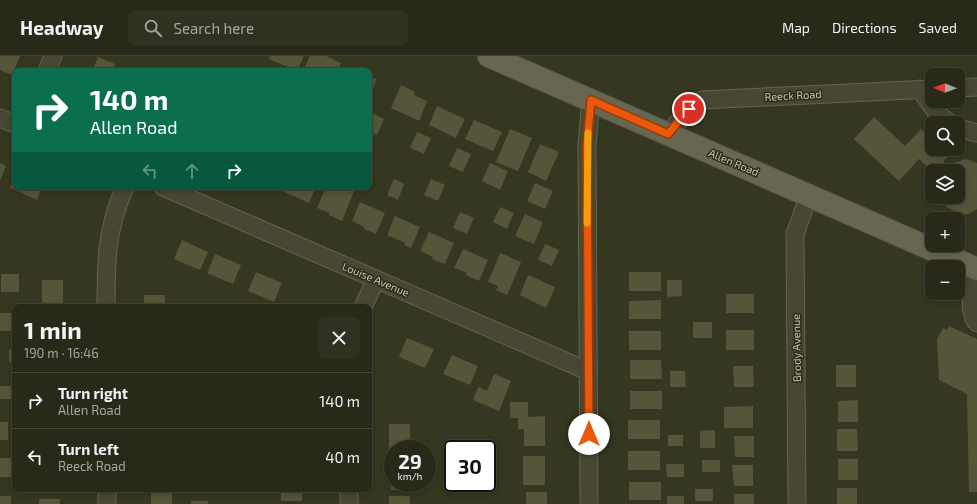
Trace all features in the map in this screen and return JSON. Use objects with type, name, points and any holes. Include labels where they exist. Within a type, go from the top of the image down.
[{"type":"main road","name":"Allen Road","points":[[490,56],[975,268]]},
{"type":"street","points":[[48,68],[53,56]]},
{"type":"street","points":[[965,88],[977,87]]},
{"type":"street","name":"Reeck Road","points":[[668,134],[689,109],[702,100],[925,89]]},
{"type":"street","points":[[589,504],[587,144],[591,100]]},
{"type":"street","points":[[934,108],[941,116]]},
{"type":"street","points":[[0,118],[12,123]]},
{"type":"street","points":[[965,130],[977,133]]},
{"type":"street","points":[[106,304],[108,242],[116,209],[124,190]]},
{"type":"street","name":"Louise Avenue","points":[[170,190],[588,371]]},
{"type":"street","name":"Brody Avenue","points":[[797,504],[794,234],[809,195]]},
{"type":"street","points":[[975,268],[971,310],[973,320],[977,323]]},
{"type":"street","points":[[364,304],[376,280]]},
{"type":"street","points":[[107,492],[107,504]]},
{"type":"street","points":[[349,492],[349,504]]},
{"type":"building","points":[[0,56],[20,56],[15,68],[12,68],[12,75],[0,70]]},
{"type":"building","points":[[270,56],[304,56],[298,68],[290,68],[269,59]]},
{"type":"building","points":[[310,56],[326,56],[341,63],[338,68],[304,68]]},
{"type":"building","points":[[98,57],[115,64],[113,68],[93,68]]},
{"type":"building","points":[[372,77],[377,79],[372,91]]},
{"type":"building","points":[[401,85],[415,92],[414,95],[427,101],[419,121],[391,108]]},
{"type":"building","points":[[437,106],[465,119],[456,138],[429,125]]},
{"type":"building","points":[[372,113],[384,119],[377,135],[372,132]]},
{"type":"building","points":[[874,117],[905,146],[921,129],[925,133],[925,156],[948,156],[943,162],[946,164],[925,165],[919,159],[899,181],[854,139]]},
{"type":"building","points":[[474,120],[502,132],[493,151],[465,139]]},
{"type":"building","points":[[510,129],[532,138],[518,171],[496,162]]},
{"type":"building","points":[[417,132],[431,138],[424,154],[410,148]]},
{"type":"building","points":[[540,144],[559,152],[546,181],[528,172]]},
{"type":"building","points":[[457,148],[471,154],[463,172],[449,166]]},
{"type":"building","points":[[966,159],[977,163],[977,209],[969,214],[965,214],[965,212],[957,212],[948,208],[944,204],[965,204],[965,164],[950,164]]},
{"type":"building","points":[[0,163],[6,166],[0,181]]},
{"type":"building","points":[[490,163],[508,171],[500,190],[482,181]]},
{"type":"building","points":[[394,179],[404,184],[398,200],[387,195]]},
{"type":"building","points":[[431,179],[445,185],[438,201],[424,195]]},
{"type":"building","points":[[535,183],[553,191],[545,209],[527,201]]},
{"type":"building","points":[[14,190],[41,190],[37,200]]},
{"type":"building","points":[[282,190],[315,190],[309,203]]},
{"type":"building","points":[[325,190],[354,191],[342,221],[329,215],[330,213],[317,208]]},
{"type":"building","points":[[360,202],[385,213],[376,234],[364,229],[364,227],[352,221]]},
{"type":"building","points":[[500,207],[514,213],[507,229],[493,222]]},
{"type":"building","points":[[460,212],[474,218],[467,234],[453,228]]},
{"type":"building","points":[[525,214],[543,222],[534,244],[515,236]]},
{"type":"building","points":[[395,216],[420,227],[411,248],[404,245],[405,243],[387,235]]},
{"type":"building","points":[[429,232],[454,243],[445,264],[432,259],[433,257],[420,251]]},
{"type":"building","points":[[182,240],[208,252],[200,270],[174,259]]},
{"type":"building","points":[[545,244],[559,250],[552,266],[538,260]]},
{"type":"building","points":[[463,249],[488,260],[479,281],[466,275],[467,273],[454,268]]},
{"type":"building","points":[[500,253],[521,262],[507,295],[496,290],[498,286],[488,282]]},
{"type":"building","points":[[215,254],[241,265],[233,284],[207,273]]},
{"type":"building","points":[[256,272],[282,283],[274,302],[248,291]]},
{"type":"building","points":[[629,272],[661,272],[661,291],[629,291]]},
{"type":"building","points":[[1,274],[19,274],[19,292],[1,292]]},
{"type":"building","points":[[528,275],[555,287],[546,308],[520,295]]},
{"type":"building","points":[[42,280],[63,280],[63,304],[42,304]]},
{"type":"building","points":[[667,280],[682,280],[682,296],[667,297]]},
{"type":"building","points":[[726,294],[754,294],[754,313],[726,313]]},
{"type":"building","points":[[144,295],[165,295],[165,304],[144,304]]},
{"type":"building","points":[[661,300],[661,319],[629,319],[629,301]]},
{"type":"building","points":[[0,313],[12,313],[12,331],[0,331]]},
{"type":"building","points":[[693,322],[712,322],[712,338],[693,338]]},
{"type":"building","points":[[949,326],[977,339],[977,492],[969,492],[967,394],[939,380],[937,339],[943,328],[947,330]]},
{"type":"building","points":[[726,330],[754,330],[754,350],[726,350]]},
{"type":"building","points":[[629,331],[661,331],[661,350],[629,350]]},
{"type":"building","points":[[407,338],[434,349],[425,368],[399,357]]},
{"type":"building","points":[[9,349],[12,349],[12,362],[9,362]]},
{"type":"building","points":[[452,355],[478,366],[470,385],[443,374]]},
{"type":"building","points":[[630,360],[661,360],[662,379],[630,379]]},
{"type":"building","points":[[836,365],[856,365],[856,387],[836,387]]},
{"type":"building","points":[[733,366],[753,366],[754,387],[734,387]]},
{"type":"building","points":[[670,371],[685,371],[686,387],[670,387]]},
{"type":"building","points":[[494,374],[511,381],[499,411],[473,400],[478,387],[487,391]]},
{"type":"building","points":[[0,386],[12,386],[12,399],[0,399]]},
{"type":"building","points":[[630,391],[662,391],[662,409],[630,409]]},
{"type":"building","points":[[858,400],[858,422],[838,422],[838,401]]},
{"type":"building","points":[[510,402],[528,402],[528,417],[545,416],[545,446],[524,446],[524,429],[518,429],[518,418],[510,418]]},
{"type":"building","points":[[753,406],[753,428],[724,428],[724,407]]},
{"type":"building","points":[[628,420],[660,420],[660,439],[628,439]]},
{"type":"building","points":[[0,422],[8,422],[8,440],[0,440]]},
{"type":"building","points":[[389,424],[410,424],[410,440],[389,440]]},
{"type":"building","points":[[837,429],[857,429],[858,451],[837,451]]},
{"type":"building","points":[[715,430],[715,448],[700,448],[700,431]]},
{"type":"building","points":[[668,435],[683,435],[683,446],[668,446]]},
{"type":"building","points":[[734,436],[754,436],[754,457],[735,457]]},
{"type":"building","points":[[628,451],[660,451],[660,470],[628,470]]},
{"type":"building","points":[[523,456],[545,456],[545,485],[523,485]]},
{"type":"building","points":[[0,458],[12,458],[12,477],[0,477]]},
{"type":"building","points":[[838,459],[858,459],[858,480],[838,480]]},
{"type":"building","points":[[702,460],[720,460],[720,472],[702,472]]},
{"type":"building","points":[[666,464],[684,464],[684,477],[667,477]]},
{"type":"building","points":[[732,465],[753,465],[753,486],[734,486]]},
{"type":"building","points":[[629,482],[661,482],[661,500],[629,500]]},
{"type":"building","points":[[837,488],[857,488],[857,504],[837,504]]},
{"type":"building","points":[[695,489],[713,489],[713,501],[695,501]]},
{"type":"building","points":[[151,492],[172,492],[172,504],[151,504]]},
{"type":"building","points":[[281,492],[302,492],[302,501],[281,501]]},
{"type":"building","points":[[526,492],[547,492],[547,504],[526,504]]},
{"type":"building","points":[[734,494],[754,494],[754,504],[734,504]]},
{"type":"building","points":[[0,496],[11,496],[11,504],[0,504]]},
{"type":"building","points":[[389,496],[410,496],[410,504],[389,504]]},
{"type":"building","points":[[667,496],[684,496],[684,504],[667,504]]},
{"type":"building","points":[[39,499],[60,499],[60,504],[39,504]]},
{"type":"building","points":[[191,501],[208,501],[208,504],[191,504]]},
{"type":"slow traffic","points":[[587,223],[588,133]]},
{"type":"route","points":[[589,434],[587,144],[591,100],[668,134],[689,109]]}]
